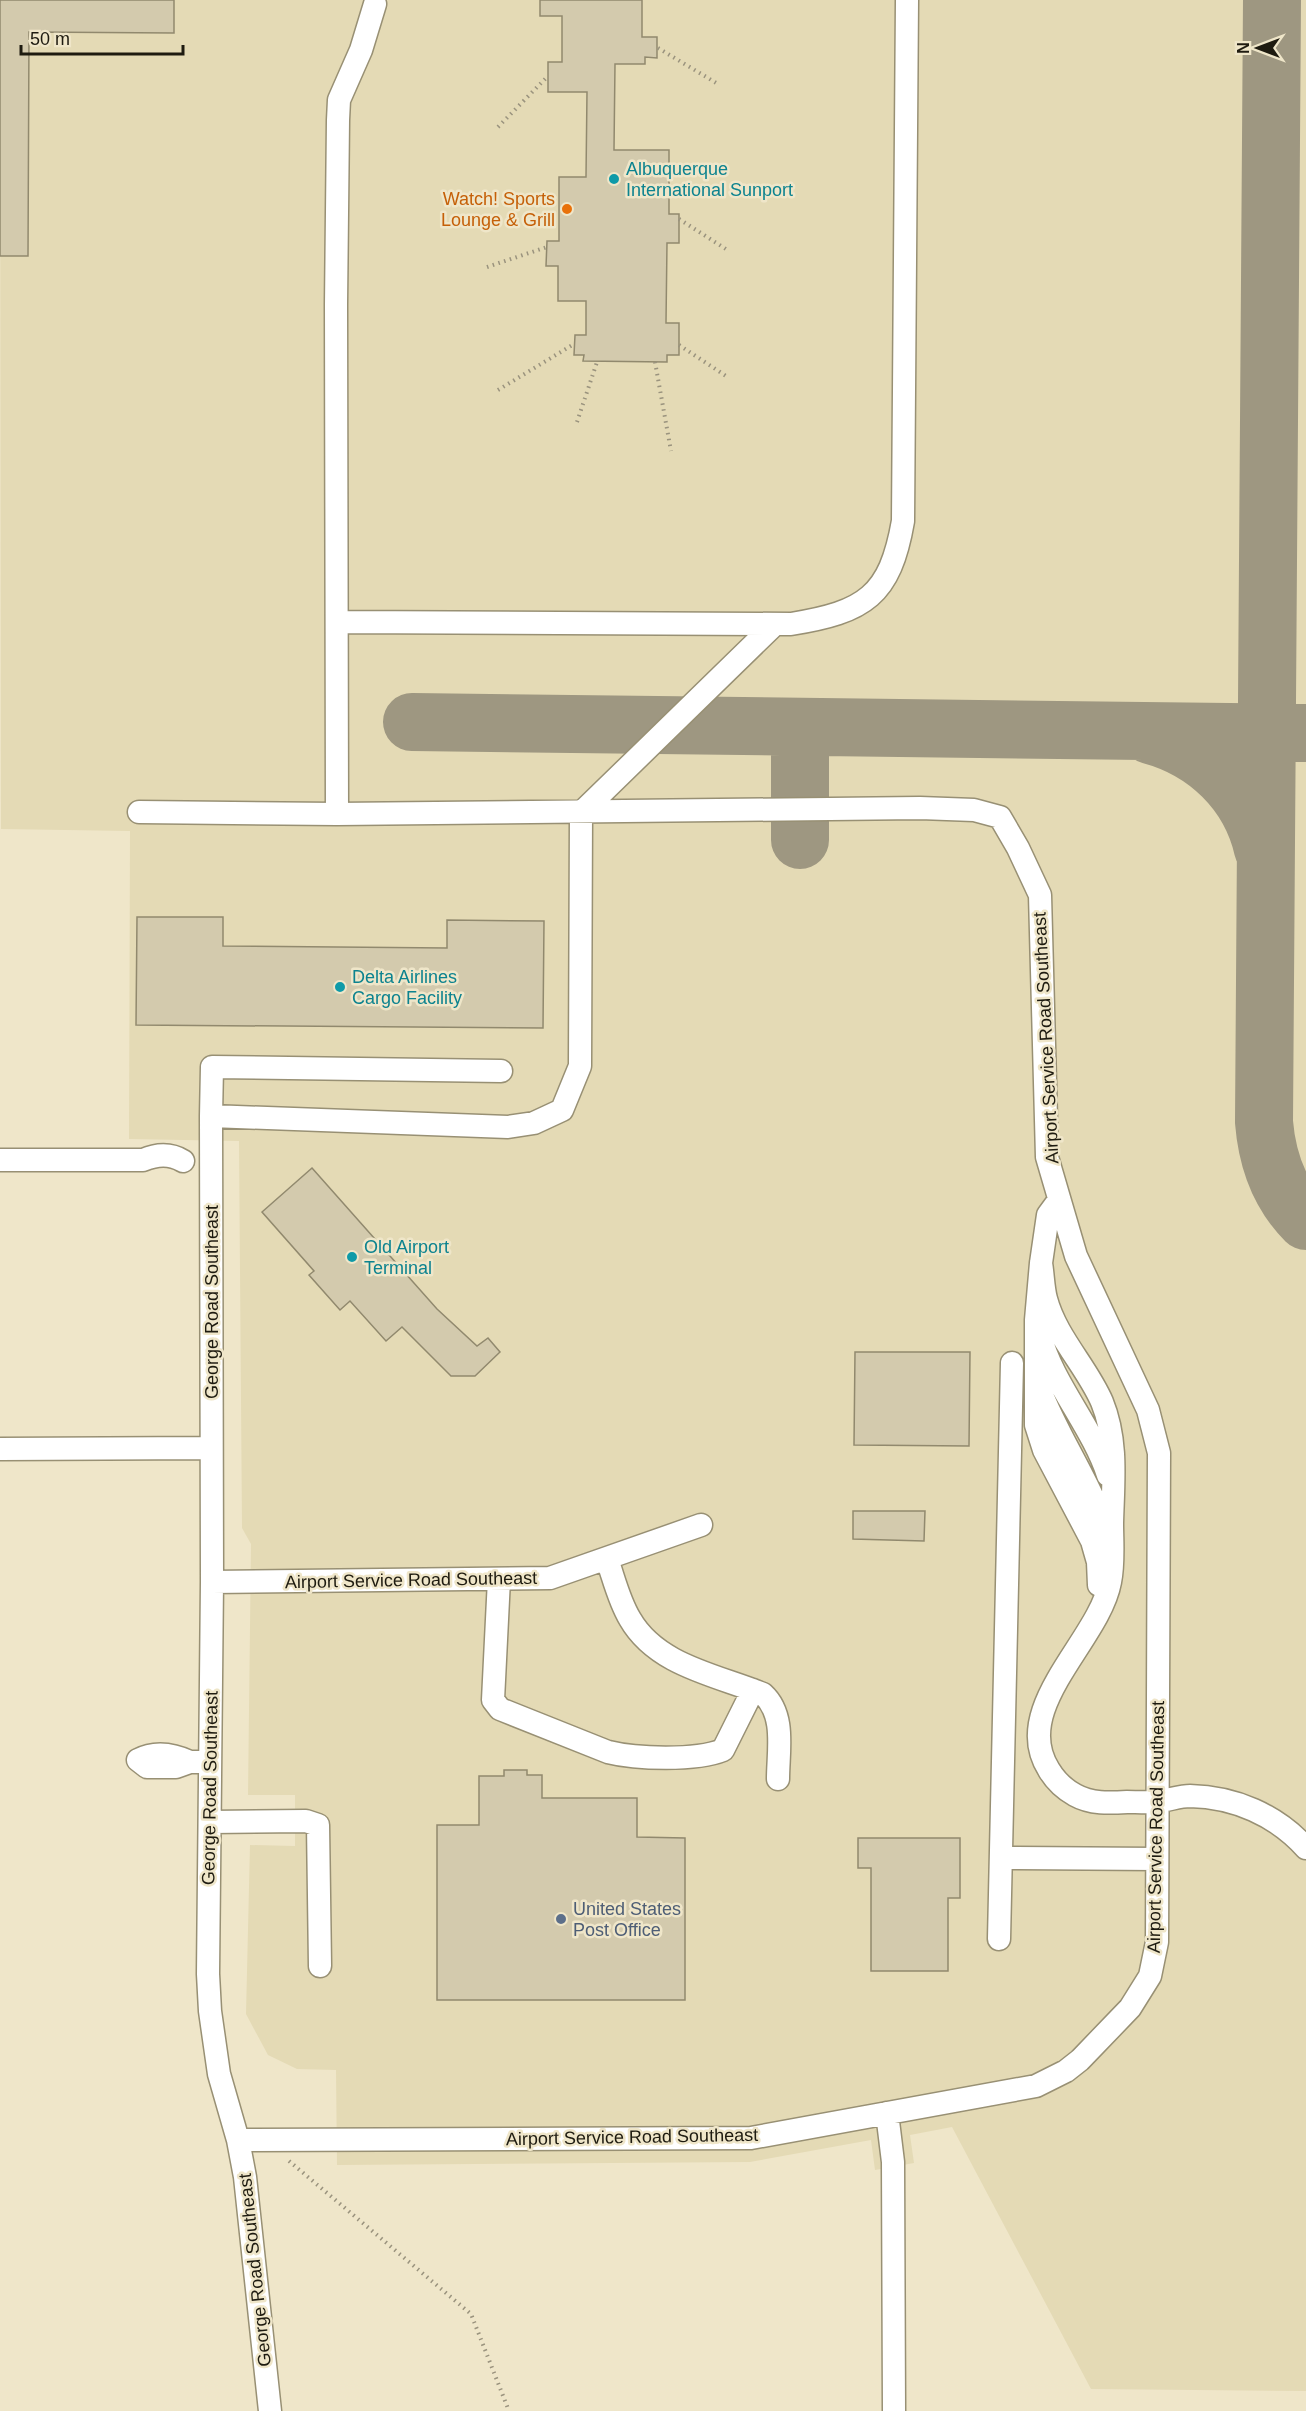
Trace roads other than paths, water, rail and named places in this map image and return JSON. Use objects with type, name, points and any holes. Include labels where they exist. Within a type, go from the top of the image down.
[{"type":"street","points":[[338,622],[775,624],[826,618],[860,603],[877,591],[885,580],[898,552],[903,521],[907,0]]},
{"type":"street","points":[[338,814],[336,305],[339,100],[361,50],[375,4]]},
{"type":"street","points":[[211,1116],[508,1127],[534,1123],[562,1110],[580,1066],[581,813],[775,624]]},
{"type":"street","name":"Airport Service Road Southeast","points":[[139,812],[581,813],[909,808],[974,810],[1000,817],[1018,848],[1040,895],[1047,1157],[1076,1256],[1149,1410],[1155,1432],[1159,1473],[1157,1942],[1150,1976],[1130,2008],[1080,2060],[1066,2071],[1036,2086],[767,2136],[724,2139],[238,2140]]},
{"type":"street","name":"George Road Southeast","points":[[270,2411],[245,2177],[238,2140],[219,2074],[210,2011],[210,1822],[200,1762],[212,1582],[212,1067],[501,1071]]},
{"type":"street","points":[[0,1160],[143,1160],[153,1155],[174,1155],[183,1161],[212,1160]]},
{"type":"street","points":[[1059,1200],[1048,1215],[1041,1263],[1036,1320],[1036,1425],[1044,1450],[1092,1540],[1098,1562],[1100,1592],[1097,1616]]},
{"type":"street","points":[[1041,1263],[1047,1299],[1053,1317],[1102,1401],[1113,1443],[1112,1564],[1107,1594],[1097,1616],[1044,1705],[1040,1719],[1040,1749],[1053,1777],[1076,1795],[1104,1803],[1158,1802],[1188,1796],[1222,1799],[1246,1805],[1272,1818],[1293,1834],[1306,1848]]},
{"type":"street","points":[[1036,1320],[1041,1340],[1054,1369],[1101,1454],[1112,1494]]},
{"type":"street","points":[[999,1939],[1012,1363]]},
{"type":"street","points":[[1036,1376],[1057,1429],[1100,1510],[1112,1564]]},
{"type":"street","points":[[0,1449],[211,1448]]},
{"type":"street","name":"Airport Service Road Southeast","points":[[212,1582],[550,1578],[701,1525]]},
{"type":"street","points":[[607,1559],[630,1618],[651,1646],[679,1662],[763,1694],[771,1701],[776,1712],[778,1779]]},
{"type":"street","points":[[499,1579],[493,1700],[500,1709],[608,1752],[626,1756],[708,1756],[723,1750],[753,1690]]},
{"type":"street","points":[[210,1822],[306,1821],[318,1825],[320,1966]]},
{"type":"street","points":[[1001,1858],[1158,1859]]},
{"type":"street","points":[[887,2113],[893,2162],[894,2411]]},
{"type":"place","name":"Albuquerque International Sunport","points":[[614,179]]},
{"type":"place","name":"Watch! Sports Lounge & Grill","points":[[567,209]]},
{"type":"place","name":"Delta Airlines Cargo Facility","points":[[340,987]]},
{"type":"place","name":"Old Airport Terminal","points":[[352,1257]]},
{"type":"place","name":"United States Post Office","points":[[561,1919]]}]
